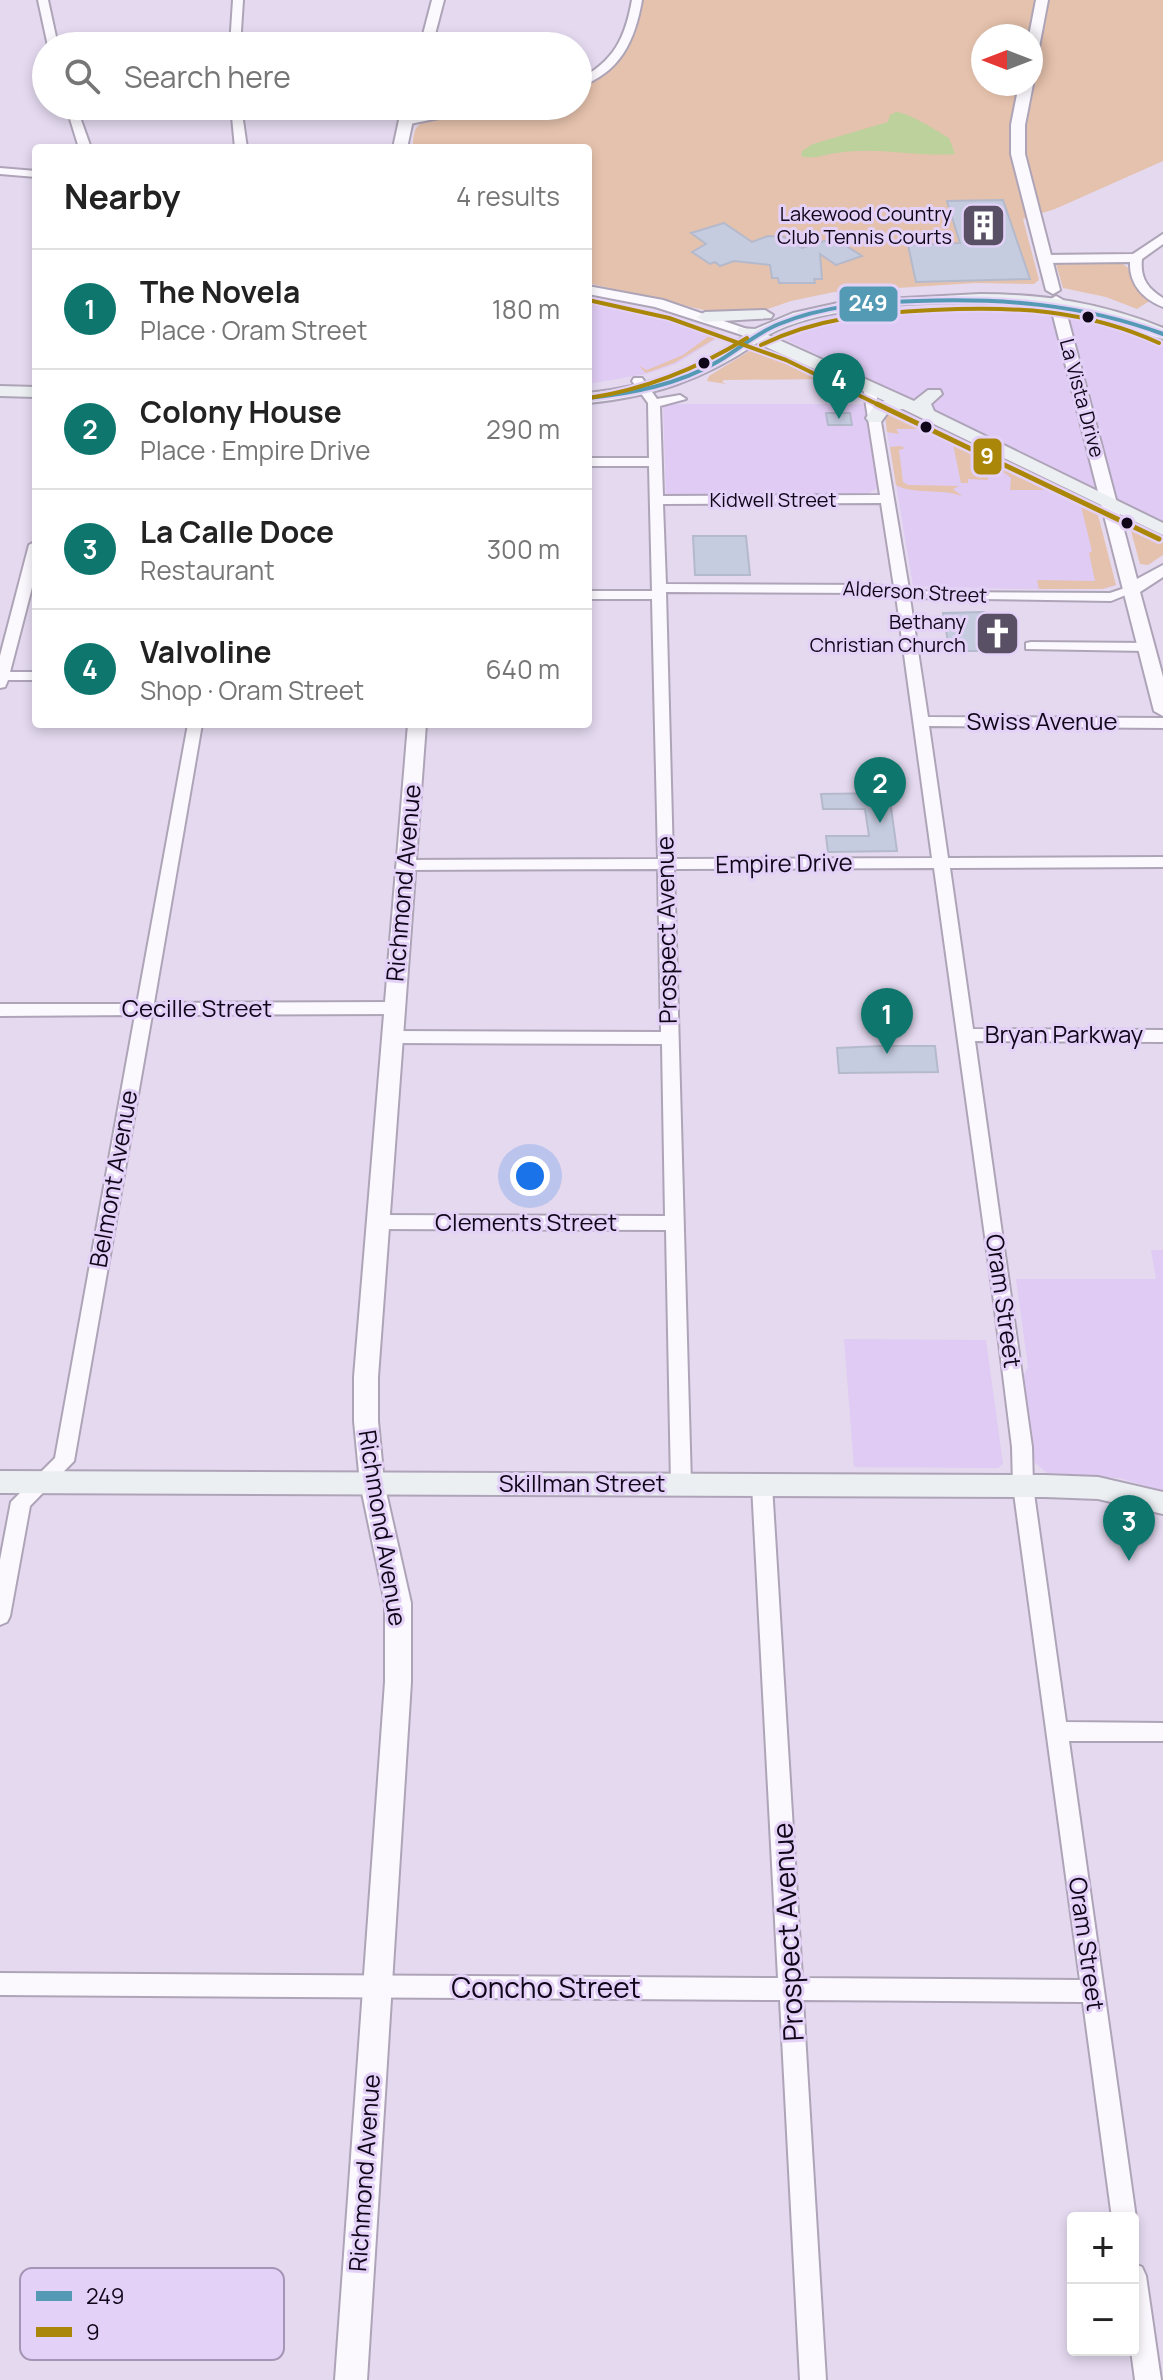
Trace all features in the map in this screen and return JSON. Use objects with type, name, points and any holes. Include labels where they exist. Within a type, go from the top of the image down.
[{"type":"main road","points":[[1055,295],[1163,334]]},
{"type":"main road","points":[[705,317],[776,314],[828,298],[1055,295],[1114,305],[1163,325]]},
{"type":"main road","points":[[749,333],[812,312],[898,297]]},
{"type":"main road","points":[[592,398],[645,391],[698,372],[776,314]]},
{"type":"main road","points":[[749,333],[869,386],[1163,530]]},
{"type":"main road","points":[[592,388],[645,391]]},
{"type":"main road","points":[[0,391],[32,392]]},
{"type":"main road","points":[[927,415],[922,402],[934,394]]},
{"type":"main road","points":[[875,418],[883,406],[903,404]]},
{"type":"main road","name":"Skillman Street","points":[[0,1482],[1023,1486],[1098,1488],[1163,1503]]},
{"type":"street","points":[[43,0],[50,32]]},
{"type":"street","points":[[236,32],[238,0]]},
{"type":"street","points":[[430,32],[438,0]]},
{"type":"street","points":[[592,76],[624,50],[632,32],[637,0]]},
{"type":"street","points":[[1037,24],[1042,0]]},
{"type":"street","name":"La Vista Drive","points":[[1024,96],[1018,125],[1018,154],[1163,711]]},
{"type":"street","points":[[76,120],[84,144]]},
{"type":"street","points":[[238,120],[241,144]]},
{"type":"street","points":[[401,144],[405,120]]},
{"type":"street","points":[[404,124],[419,120]]},
{"type":"street","points":[[0,171],[32,174]]},
{"type":"street","points":[[1044,259],[1136,258],[1163,238]]},
{"type":"street","points":[[1136,258],[1136,278],[1157,300]]},
{"type":"street","points":[[592,291],[658,303],[749,333]]},
{"type":"street","name":"Oram Street","points":[[869,386],[903,593],[1004,1305],[1022,1447],[1023,1486],[1123,2212]]},
{"type":"street","points":[[645,391],[680,399]]},
{"type":"street","name":"Prospect Avenue","points":[[645,391],[656,462],[681,1484]]},
{"type":"street","points":[[592,462],[656,462]]},
{"type":"street","name":"Kidwell Street","points":[[657,500],[888,499]]},
{"type":"street","points":[[32,560],[1,679],[32,676]]},
{"type":"street","name":"Alderson Street","points":[[592,595],[872,589],[932,596],[1111,597],[1131,590],[1163,570]]},
{"type":"street","points":[[1031,646],[1146,647]]},
{"type":"street","name":"Swiss Avenue","points":[[921,721],[1163,723]]},
{"type":"street","name":"Belmont Avenue","points":[[0,1616],[21,1502],[64,1461],[194,728]]},
{"type":"street","name":"Richmond Avenue","points":[[351,2380],[399,1640],[398,1603],[372,1483],[366,1421],[366,1377],[417,728]]},
{"type":"street","name":"Empire Drive","points":[[405,865],[1163,862]]},
{"type":"street","name":"Cecille Street","points":[[0,1010],[394,1008]]},
{"type":"street","name":"Bryan Parkway","points":[[964,1035],[1163,1036]]},
{"type":"street","points":[[392,1037],[669,1038]]},
{"type":"street","name":"Clements Street","points":[[376,1222],[675,1223]]},
{"type":"street","name":"Prospect Avenue","points":[[762,1485],[813,2380]]},
{"type":"street","points":[[1056,1731],[1163,1732]]},
{"type":"street","name":"Concho Street","points":[[0,1984],[1092,1991]]},
{"type":"street","points":[[1134,2284],[1148,2380]]},
{"type":"shaded area","points":[[643,0],[1163,0],[1163,161],[1055,209],[1023,219],[1039,280],[1034,284],[975,283],[834,292],[791,301],[753,314],[721,314],[592,284],[592,144],[413,144],[419,125],[428,120],[592,120],[592,81],[616,63],[631,44]]},
{"type":"shaded area","points":[[896,112],[949,138],[955,154],[851,151],[801,156],[802,151],[813,144],[888,122],[890,115]]},
{"type":"shaded area","points":[[1120,262],[1131,270],[1133,278],[1151,300],[1137,309],[1106,297],[1063,288],[1056,264]]},
{"type":"shaded area","points":[[592,297],[666,314],[715,329],[721,336],[676,364],[646,374],[592,383]]},
{"type":"shaded area","points":[[1006,304],[1075,312],[1121,324],[1163,344],[1163,521],[776,335],[834,314]]},
{"type":"shaded area","points":[[660,313],[718,331],[721,335],[674,363],[646,373],[639,366],[647,370],[683,355],[709,336],[702,332],[704,329],[660,316],[656,319]]},
{"type":"shaded area","points":[[760,349],[829,379],[722,382],[726,384],[707,381],[709,376],[751,350]]},
{"type":"shaded area","points":[[663,404],[866,404],[878,488],[864,496],[666,496]]},
{"type":"shaded area","points":[[890,409],[1097,511],[1114,586],[1104,589],[1015,589],[913,586],[884,413]]},
{"type":"shaded area","points":[[891,410],[937,433],[932,435],[918,429],[896,429],[899,434],[887,432],[885,413]]},
{"type":"shaded area","points":[[954,438],[1042,483],[1044,490],[1010,490],[1011,478],[1005,473],[991,474],[987,480],[968,479],[968,483],[961,483],[953,444],[943,441]]},
{"type":"shaded area","points":[[890,447],[905,448],[899,450],[903,482],[908,485],[959,486],[953,489],[962,496],[911,490],[896,485]]},
{"type":"shaded area","points":[[1080,502],[1097,511],[1116,585],[1102,589],[1039,589],[1037,580],[1095,581],[1089,553],[1092,551]]},
{"type":"shaded area","points":[[1134,528],[1163,540],[1163,555],[1148,565],[1140,564],[1131,531]]},
{"type":"shaded area","points":[[1151,1250],[1163,1250],[1163,1491],[1119,1478],[1047,1473],[1034,1462],[1030,1451],[1020,1382],[1028,1367],[1016,1279],[1156,1279]]},
{"type":"shaded area","points":[[844,1339],[986,1340],[1003,1464],[998,1468],[854,1467]]},
{"type":"building","name":"Lakewood Country Club Tennis Courts","points":[[1003,200],[1030,279],[916,282],[908,245],[960,243],[947,201]]},
{"type":"building","points":[[724,223],[752,242],[768,236],[784,237],[802,248],[834,238],[862,256],[836,265],[820,254],[822,279],[814,279],[815,283],[779,283],[778,278],[772,278],[770,265],[734,261],[720,266],[715,262],[710,264],[692,252],[706,244],[691,233]]},
{"type":"building","points":[[826,413],[850,413],[852,425],[828,425]]},
{"type":"building","points":[[693,536],[746,536],[750,575],[695,575]]},
{"type":"building","name":"Bethany Christian Church","points":[[984,612],[989,627],[1001,628],[1005,651],[954,651],[949,648],[943,613]]},
{"type":"building","points":[[889,793],[897,851],[828,852],[826,836],[869,836],[865,809],[823,809],[821,794]]},
{"type":"building","points":[[935,1046],[938,1072],[839,1073],[837,1048]]},
{"type":"transit line","name":"249","points":[[592,397],[638,390],[687,377],[779,324],[827,309],[861,304],[977,299],[1039,302],[1100,313],[1163,334]]},
{"type":"transit line","name":"9","points":[[592,301],[669,318],[786,360],[1159,539]]},
{"type":"transit line","name":"9","points":[[761,345],[804,327],[847,317],[892,312],[1005,308],[1039,309],[1083,316],[1159,343]]},
{"type":"transit line","name":"9","points":[[592,398],[672,378],[747,338]]},
{"type":"place","name":"Lakewood Country Club Tennis Courts","points":[[983,225]]},
{"type":"place","name":"Valvoline","points":[[839,419]]},
{"type":"place","name":"Bethany Christian Church","points":[[997,634]]},
{"type":"place","name":"Colony House","points":[[880,823]]},
{"type":"place","name":"The Novela","points":[[887,1054]]},
{"type":"place","name":"La Calle Doce","points":[[1129,1561]]}]
